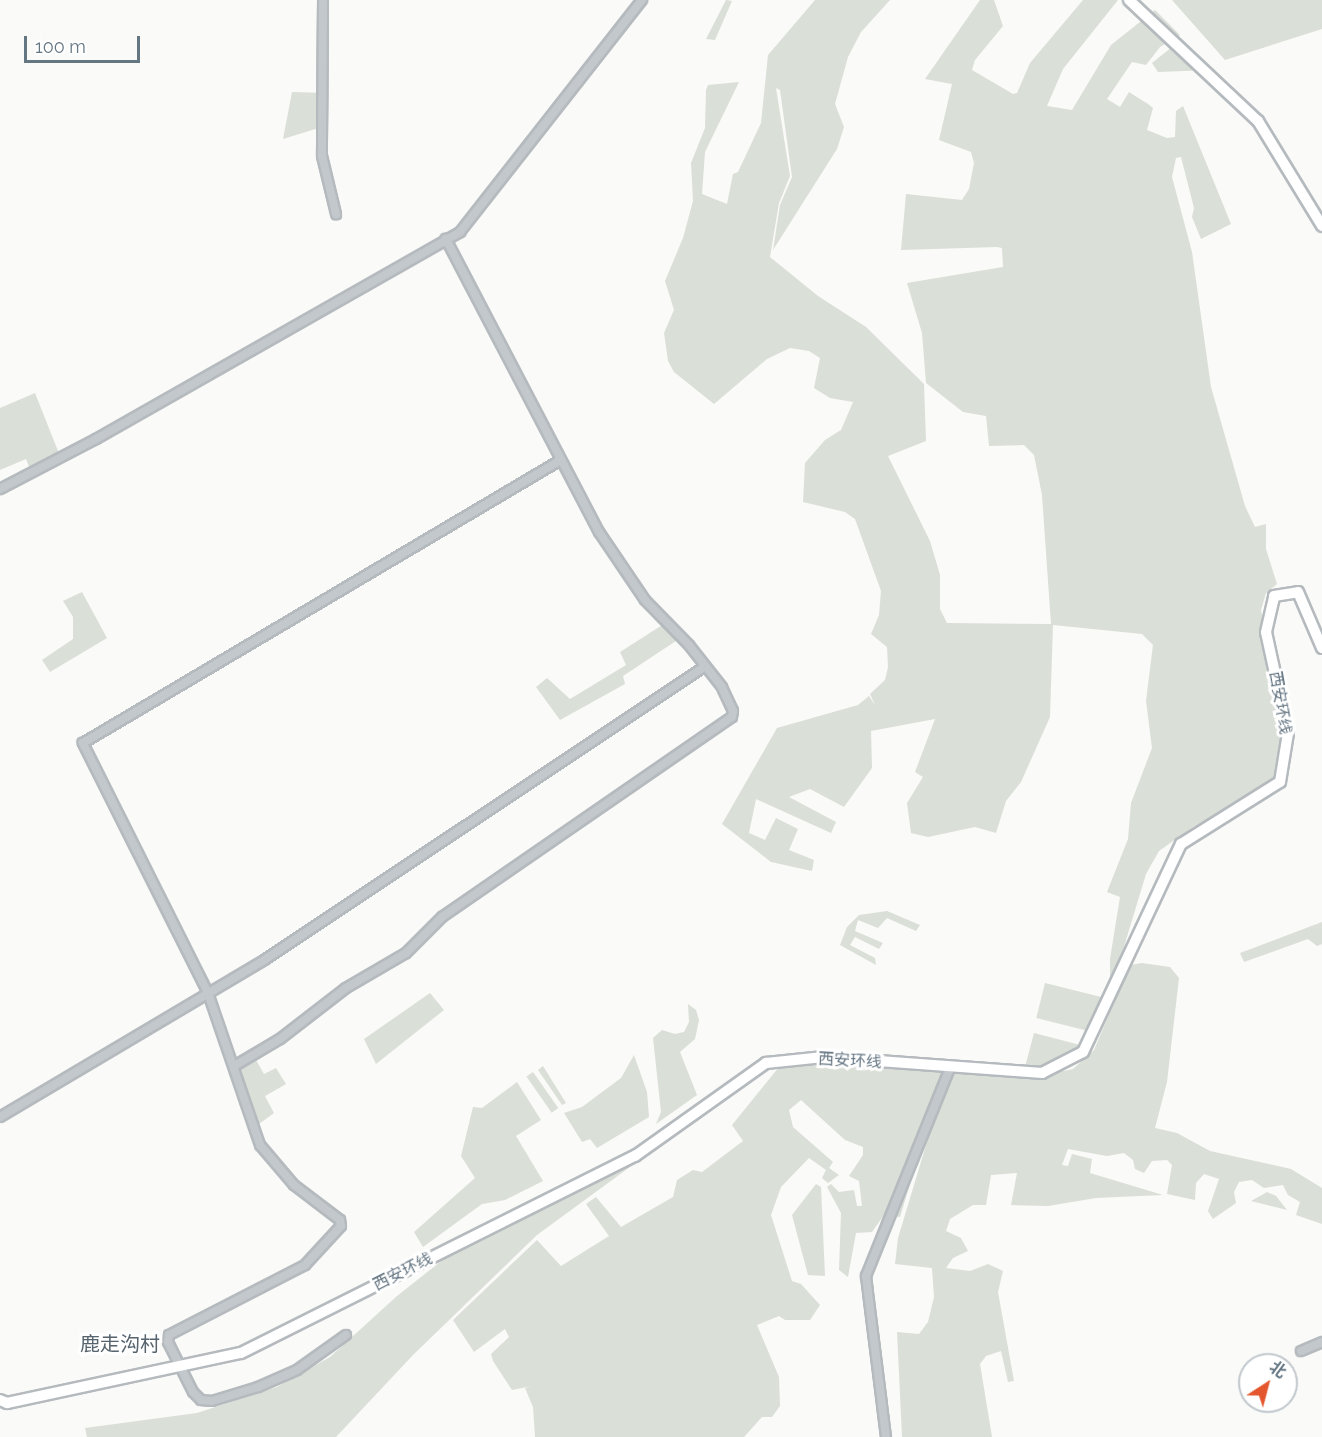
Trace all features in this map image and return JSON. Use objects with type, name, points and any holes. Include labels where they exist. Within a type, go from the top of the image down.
[{"type":"main road","points":[[1129,0],[1258,121],[1299,184],[1322,226]]},
{"type":"main road","name":"西安环线","points":[[0,1400],[7,1403],[241,1353],[635,1156],[766,1063],[824,1057],[1042,1073],[1083,1052],[1181,844],[1281,782],[1288,733],[1266,632],[1274,596],[1298,592],[1322,648]]},
{"type":"street","points":[[323,0],[322,156],[336,214]]},
{"type":"street","points":[[0,489],[96,439],[460,232],[642,0]]},
{"type":"street","points":[[236,1065],[280,1039],[346,988],[406,953],[442,917],[732,717],[733,711],[722,687],[689,645],[645,600],[599,532],[559,461],[446,238]]},
{"type":"street","points":[[346,1335],[297,1370],[258,1387],[212,1401],[201,1400],[193,1392],[168,1342],[169,1335],[305,1265],[341,1226],[340,1220],[294,1185],[260,1145],[236,1065],[208,993],[83,743],[559,461]]},
{"type":"street","points":[[0,1117],[208,993],[405,870],[468,823],[705,667]]},
{"type":"street","points":[[886,1437],[866,1276],[950,1068]]},
{"type":"street","points":[[1301,1351],[1322,1342]]},
{"type":"shaded area","points":[[726,0],[732,1],[715,40],[706,39]]},
{"type":"shaded area","points":[[815,0],[890,0],[861,32],[848,57],[835,104],[844,127],[837,149],[773,250],[780,205],[792,177],[780,90],[776,88],[790,176],[779,203],[770,257],[818,296],[866,327],[924,384],[926,441],[888,456],[930,541],[940,575],[940,609],[947,623],[1051,624],[1042,495],[1034,455],[1024,445],[989,446],[986,416],[963,412],[926,383],[922,333],[907,283],[1003,267],[1002,248],[997,247],[901,250],[906,194],[962,200],[969,189],[974,163],[971,152],[939,140],[952,84],[925,79],[980,0],[994,0],[1003,26],[975,60],[972,70],[1013,94],[1017,93],[1030,63],[1083,0],[1118,0],[1063,69],[1047,106],[1072,110],[1111,45],[1155,10],[1180,35],[1160,47],[1146,65],[1132,62],[1107,99],[1120,107],[1129,92],[1148,104],[1153,108],[1147,130],[1167,138],[1175,137],[1176,111],[1183,106],[1231,224],[1201,239],[1192,217],[1194,208],[1181,157],[1176,158],[1172,177],[1192,252],[1211,387],[1245,506],[1255,527],[1266,524],[1266,549],[1277,584],[1266,593],[1261,610],[1277,690],[1283,755],[1278,772],[1265,788],[1193,827],[1159,851],[1146,874],[1110,993],[1110,959],[1120,897],[1107,892],[1128,839],[1131,803],[1152,748],[1146,701],[1153,645],[1142,634],[1053,625],[1050,717],[1021,782],[1006,801],[996,833],[975,827],[928,837],[911,833],[907,803],[923,777],[915,772],[935,719],[871,731],[872,768],[844,807],[810,789],[789,797],[836,822],[831,833],[756,799],[749,833],[765,840],[776,818],[798,829],[789,850],[814,860],[812,871],[771,862],[722,824],[777,728],[858,705],[869,696],[875,705],[870,694],[885,680],[888,667],[887,647],[871,634],[879,615],[881,591],[855,519],[845,512],[803,502],[805,463],[825,440],[841,430],[853,402],[830,398],[814,388],[820,358],[809,351],[790,348],[767,359],[714,404],[674,372],[668,361],[664,333],[674,310],[665,281],[683,238],[693,201],[691,163],[705,128],[708,85],[739,82],[705,152],[702,194],[727,204],[733,174],[738,172],[761,123],[768,55]]},
{"type":"shaded area","points":[[1172,0],[1322,0],[1322,29],[1225,60]]},
{"type":"shaded area","points":[[1182,39],[1210,70],[1158,72],[1152,63]]},
{"type":"shaded area","points":[[292,92],[326,93],[322,127],[283,139]]},
{"type":"shaded area","points":[[35,393],[60,456],[31,472],[26,459],[0,470],[0,408]]},
{"type":"shaded area","points":[[82,592],[107,638],[50,672],[42,660],[73,639],[73,617],[63,601]]},
{"type":"shaded area","points":[[667,622],[682,637],[623,676],[625,684],[560,720],[536,687],[547,678],[570,699],[626,665],[620,652]]},
{"type":"shaded area","points":[[887,911],[920,925],[916,931],[887,918],[878,928],[858,920],[855,931],[883,943],[879,949],[855,937],[850,945],[875,958],[876,965],[840,945],[847,927],[859,915]]},
{"type":"shaded area","points":[[1322,922],[1322,944],[1317,946],[1308,939],[1244,962],[1240,953]]},
{"type":"shaded area","points":[[1142,963],[1170,967],[1179,978],[1167,1082],[1155,1128],[1177,1133],[1210,1151],[1291,1169],[1322,1188],[1322,1224],[1296,1215],[1300,1202],[1288,1195],[1283,1185],[1264,1188],[1252,1180],[1239,1182],[1234,1192],[1236,1203],[1213,1219],[1208,1211],[1219,1179],[1204,1174],[1196,1183],[1195,1200],[1167,1194],[1172,1165],[1167,1160],[1152,1161],[1144,1173],[1135,1169],[1133,1160],[1124,1153],[1107,1156],[1068,1149],[1062,1165],[1068,1166],[1072,1154],[1092,1159],[1090,1173],[1163,1195],[1096,1198],[1048,1206],[1011,1205],[1017,1173],[991,1175],[986,1205],[973,1205],[950,1219],[946,1231],[961,1238],[968,1251],[953,1258],[946,1268],[970,1271],[988,1264],[1003,1271],[998,1292],[1014,1381],[1008,1382],[1001,1351],[986,1356],[980,1364],[992,1437],[902,1437],[897,1332],[919,1334],[928,1322],[934,1297],[932,1268],[895,1264],[898,1238],[948,1072],[1035,1077],[1073,1069],[1094,1050],[1130,965]]},
{"type":"shaded area","points":[[1045,983],[1108,999],[1099,1034],[1036,1018]]},
{"type":"shaded area","points":[[430,993],[444,1010],[376,1064],[364,1039]]},
{"type":"shaded area","points":[[688,1004],[696,1010],[699,1020],[695,1039],[680,1052],[697,1095],[656,1124],[661,1112],[653,1038],[662,1030],[675,1034],[684,1032],[689,1022]]},
{"type":"shaded area","points":[[1034,1033],[1084,1046],[1054,1065],[1025,1067]]},
{"type":"shaded area","points":[[634,1055],[647,1092],[649,1117],[597,1148],[590,1139],[582,1142],[564,1113],[582,1107],[621,1078]]},
{"type":"shaded area","points":[[256,1060],[264,1074],[276,1068],[286,1084],[265,1096],[274,1113],[255,1127],[238,1071]]},
{"type":"shaded area","points":[[806,1064],[944,1072],[900,1217],[884,1215],[872,1232],[856,1233],[848,1277],[839,1270],[841,1213],[827,1187],[831,1184],[839,1192],[854,1190],[857,1206],[862,1206],[859,1181],[849,1176],[863,1155],[863,1147],[845,1140],[801,1100],[789,1110],[793,1127],[833,1162],[829,1168],[839,1175],[828,1183],[822,1178],[826,1170],[809,1158],[781,1187],[771,1215],[792,1281],[801,1284],[820,1305],[810,1320],[785,1320],[779,1316],[757,1325],[779,1377],[780,1406],[772,1417],[762,1417],[744,1437],[535,1437],[533,1407],[525,1388],[532,1386],[512,1390],[491,1354],[509,1337],[505,1329],[474,1352],[453,1320],[537,1240],[561,1266],[609,1236],[586,1204],[596,1197],[621,1227],[673,1197],[677,1180],[693,1170],[702,1172],[743,1141],[732,1125],[779,1067]]},
{"type":"shaded area","points":[[543,1066],[566,1103],[562,1105],[538,1070]]},
{"type":"shaded area","points":[[533,1072],[558,1108],[552,1113],[526,1077]]},
{"type":"shaded area","points":[[517,1082],[541,1120],[516,1136],[543,1181],[505,1200],[482,1204],[423,1247],[414,1232],[475,1178],[461,1156],[473,1107],[482,1108]]},
{"type":"shaded area","points":[[675,1134],[537,1235],[413,1355],[336,1437],[87,1437],[85,1428],[197,1413],[277,1387],[330,1357],[397,1296],[454,1251]]},
{"type":"shaded area","points":[[816,1184],[821,1187],[825,1276],[808,1275],[792,1215]]},
{"type":"shaded area","points":[[1267,1192],[1276,1196],[1287,1210],[1251,1201]]},
{"type":"district","name":"鹿走沟村","points":[[120,1344]]}]
